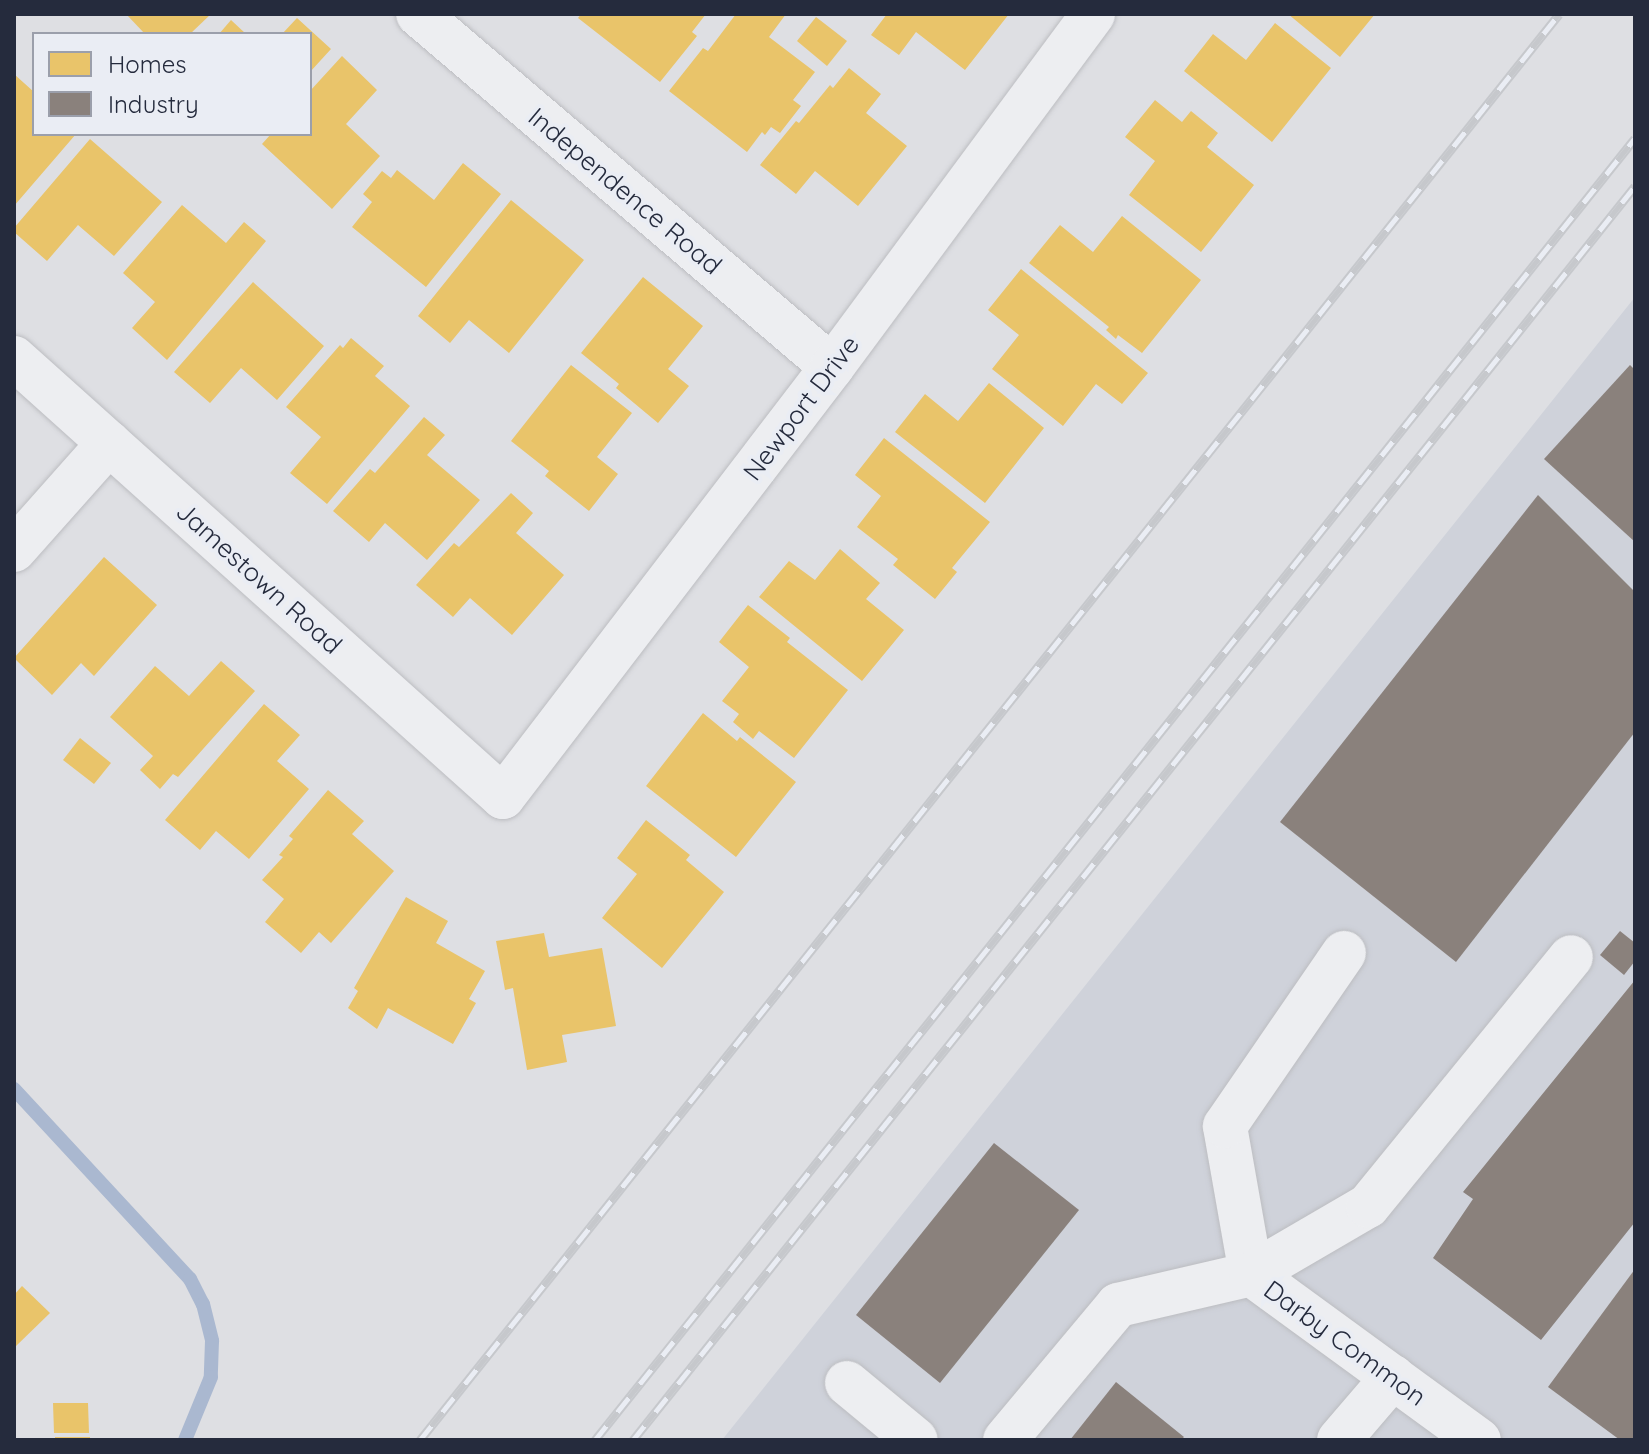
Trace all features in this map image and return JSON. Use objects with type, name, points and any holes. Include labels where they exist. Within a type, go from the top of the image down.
[{"type":"street","name":"Independence Road","points":[[418,14],[832,367]]},
{"type":"street","name":"Newport Drive","points":[[503,797],[832,367],[1093,14]]},
{"type":"street","name":"Jamestown Road","points":[[14,358],[503,797]]},
{"type":"street","points":[[14,550],[109,443]]},
{"type":"street","points":[[1251,1274],[1225,1126],[1344,953]]},
{"type":"street","points":[[1005,1440],[1118,1305],[1251,1274],[1368,1206],[1571,957]]},
{"type":"street","name":"Darby Common","points":[[1251,1274],[1479,1440]]},
{"type":"street","points":[[1339,1440],[1393,1377]]},
{"type":"street","points":[[847,1383],[916,1440]]},
{"type":"shaded area","points":[[1635,297],[1635,1440],[722,1440],[973,1126]]},
{"type":"building: Homes","points":[[126,14],[211,14],[192,32],[143,32]]},
{"type":"building: Homes","points":[[581,14],[706,14],[692,32],[697,36],[660,82],[578,18]]},
{"type":"building: Homes","points":[[736,14],[786,14],[769,37],[815,72],[793,100],[801,106],[780,133],[771,127],[765,135],[762,132],[747,152],[669,91],[703,48],[708,51]]},
{"type":"building: Homes","points":[[887,14],[1009,14],[965,70],[916,32],[899,55],[871,35]]},
{"type":"building: Homes","points":[[1288,14],[1375,14],[1340,57]]},
{"type":"building: Homes","points":[[816,17],[847,41],[827,66],[797,41]]},
{"type":"building: Homes","points":[[297,18],[331,49],[312,70],[312,32],[284,32]]},
{"type":"building: Homes","points":[[231,20],[244,32],[221,32]]},
{"type":"building: Homes","points":[[1275,23],[1331,68],[1272,142],[1184,71],[1213,34],[1246,60]]},
{"type":"building: Homes","points":[[342,56],[377,90],[346,124],[380,156],[332,209],[262,144],[269,136],[312,136],[312,89]]},
{"type":"building: Homes","points":[[849,68],[881,94],[866,113],[907,146],[858,206],[815,171],[796,194],[760,165],[796,121],[799,123],[830,85],[833,88]]},
{"type":"building: Homes","points":[[14,74],[32,90],[32,136],[74,136],[14,206]]},
{"type":"building: Homes","points":[[1155,100],[1182,122],[1191,111],[1218,133],[1207,147],[1254,185],[1201,252],[1129,195],[1155,161],[1125,137]]},
{"type":"building: Homes","points":[[90,139],[162,202],[114,256],[78,225],[47,261],[14,232],[14,228]]},
{"type":"building: Homes","points":[[463,163],[501,194],[426,287],[352,227],[372,202],[363,194],[382,171],[391,178],[397,170],[434,200]]},
{"type":"building: Homes","points":[[511,200],[584,260],[509,353],[469,320],[450,343],[418,316]]},
{"type":"building: Homes","points":[[182,205],[226,243],[244,222],[266,241],[167,360],[132,328],[155,302],[123,273]]},
{"type":"building: Homes","points":[[1122,216],[1201,280],[1142,353],[1118,335],[1116,339],[1106,330],[1109,327],[1029,263],[1060,225],[1093,252]]},
{"type":"building: Homes","points":[[1021,269],[1148,373],[1122,404],[1096,384],[1063,426],[992,369],[1019,335],[988,310]]},
{"type":"building: Homes","points":[[643,277],[703,326],[668,369],[689,386],[658,423],[616,388],[619,384],[581,353]]},
{"type":"building: Homes","points":[[253,282],[324,346],[277,400],[241,368],[210,403],[174,372]]},
{"type":"building: Homes","points":[[351,338],[384,366],[375,376],[410,406],[327,504],[290,473],[321,437],[286,407],[340,345],[343,348]]},
{"type":"building: Homes","points":[[571,365],[632,413],[597,457],[618,474],[589,511],[545,476],[549,471],[511,441]]},
{"type":"building: Homes","points":[[989,383],[1044,428],[985,503],[895,432],[925,394],[958,421]]},
{"type":"building: Homes","points":[[424,417],[445,435],[427,455],[480,500],[427,560],[385,523],[369,542],[333,511],[370,469],[375,473]]},
{"type":"building: Homes","points":[[884,438],[990,522],[952,568],[957,572],[935,599],[893,565],[898,559],[857,527],[881,496],[855,475]]},
{"type":"building: Homes","points":[[511,493],[533,513],[516,533],[564,575],[512,635],[470,598],[453,617],[416,585],[454,543],[459,547]]},
{"type":"building: Homes","points":[[840,549],[880,583],[866,599],[904,630],[862,681],[759,597],[789,561],[815,580]]},
{"type":"building: Homes","points":[[104,557],[157,605],[94,676],[81,663],[52,695],[14,658]]},
{"type":"building: Homes","points":[[748,605],[790,638],[787,642],[848,690],[794,758],[759,731],[753,739],[733,722],[739,714],[722,701],[749,667],[719,642]]},
{"type":"building: Homes","points":[[221,661],[255,691],[178,777],[173,774],[160,789],[140,770],[153,756],[110,717],[155,666],[189,696]]},
{"type":"building: Homes","points":[[264,704],[300,735],[277,761],[309,789],[249,859],[216,831],[200,850],[165,820]]},
{"type":"building: Homes","points":[[703,713],[737,741],[740,737],[796,782],[736,857],[646,786]]},
{"type":"building: Homes","points":[[80,738],[111,763],[94,784],[63,760]]},
{"type":"building: Homes","points":[[328,790],[364,821],[352,834],[394,871],[331,943],[319,932],[301,953],[265,922],[284,899],[262,880],[283,857],[279,855],[293,839],[289,836]]},
{"type":"building: Homes","points":[[646,820],[690,855],[686,860],[724,892],[662,968],[602,918],[637,874],[617,858]]},
{"type":"building: Homes","points":[[406,897],[448,921],[436,943],[485,971],[469,999],[476,1003],[453,1044],[388,1008],[377,1029],[348,1008],[358,991],[354,988]]},
{"type":"building: Homes","points":[[544,933],[549,957],[602,948],[616,1026],[562,1035],[567,1062],[527,1070],[513,988],[505,990],[496,941]]},
{"type":"building: Homes","points":[[22,1286],[50,1313],[14,1348],[14,1295]]},
{"type":"building: Homes","points":[[53,1403],[88,1403],[89,1433],[54,1433]]},
{"type":"building: Homes","points":[[55,1437],[90,1437],[90,1440],[55,1440]]},
{"type":"building: Industry","points":[[1630,365],[1635,370],[1635,542],[1544,459]]},
{"type":"building: Industry","points":[[1538,495],[1635,592],[1635,732],[1456,962],[1280,822]]},
{"type":"building: Industry","points":[[1620,931],[1635,943],[1635,961],[1624,975],[1600,955]]},
{"type":"building: Industry","points":[[1635,980],[1635,1222],[1541,1340],[1433,1258],[1473,1199],[1463,1192]]},
{"type":"building: Industry","points":[[994,1143],[1079,1210],[940,1383],[856,1315]]},
{"type":"building: Industry","points":[[1635,1269],[1635,1440],[1620,1440],[1548,1387]]},
{"type":"building: Industry","points":[[1116,1382],[1184,1437],[1181,1440],[1070,1440]]},
{"type":"waterway","points":[[14,1089],[190,1279],[203,1304],[212,1341],[211,1377],[185,1440]]},
{"type":"railway","points":[[420,1440],[1559,14]]},
{"type":"railway","points":[[595,1440],[1635,138]]},
{"type":"railway","points":[[633,1440],[1635,186]]}]
